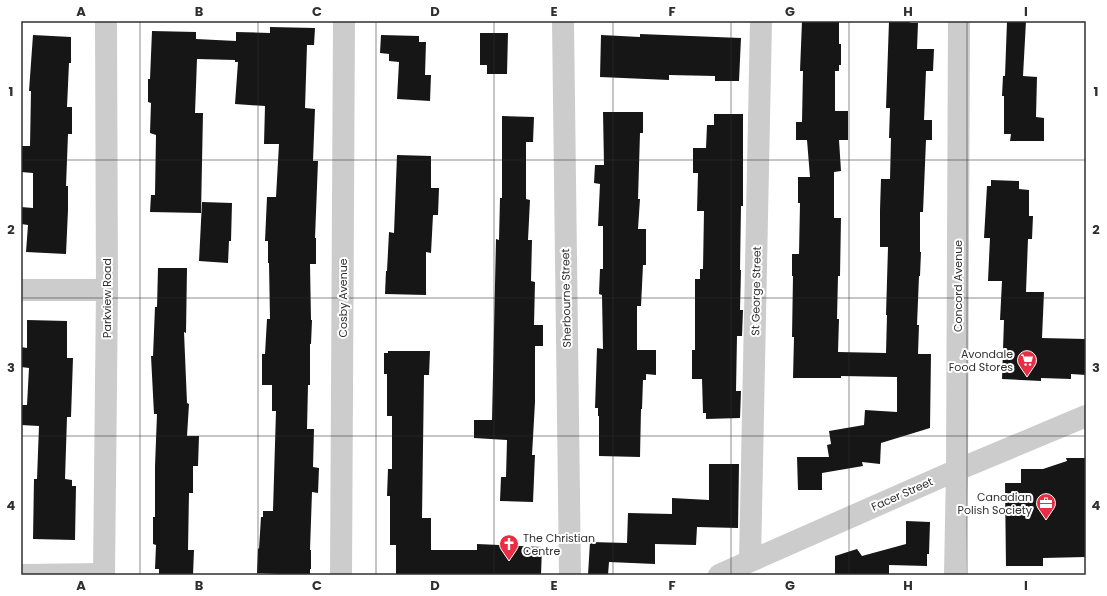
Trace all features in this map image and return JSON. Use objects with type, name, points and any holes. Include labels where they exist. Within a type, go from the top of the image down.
[{"type":"street","name":"Parkview Road","points":[[104,575],[107,290],[106,21]]},
{"type":"street","name":"Cosby Avenue","points":[[341,575],[344,21]]},
{"type":"street","name":"Sherbourne Street","points":[[563,21],[570,575]]},
{"type":"street","name":"St George Street","points":[[750,561],[761,21]]},
{"type":"street","name":"Concord Avenue","points":[[955,575],[957,470],[959,21]]},
{"type":"street","points":[[21,290],[107,290]]},
{"type":"street","name":"Facer Street","points":[[719,575],[957,470],[1086,416]]},
{"type":"street","points":[[21,575],[104,575]]},
{"type":"building","points":[[802,21],[839,21],[841,65],[839,65],[839,71],[835,71],[835,111],[848,111],[848,140],[839,140],[841,171],[834,172],[834,218],[841,218],[840,276],[838,276],[837,319],[839,319],[838,352],[886,353],[888,247],[880,247],[880,210],[881,179],[890,179],[890,108],[886,108],[889,21],[910,21],[910,23],[918,23],[917,49],[934,49],[933,71],[926,71],[924,120],[932,120],[932,140],[926,140],[923,212],[920,212],[921,252],[917,325],[919,325],[918,354],[931,354],[930,428],[881,443],[880,464],[862,462],[863,466],[822,473],[822,490],[798,490],[797,457],[829,457],[827,445],[831,444],[829,431],[864,425],[865,410],[897,412],[897,377],[841,376],[841,378],[793,378],[794,337],[792,337],[792,254],[799,254],[800,203],[798,203],[798,177],[810,177],[807,140],[796,140],[796,122],[802,122],[803,71],[800,71]]},
{"type":"building","points":[[1007,21],[1026,21],[1023,76],[1037,77],[1036,117],[1044,118],[1044,141],[1010,141],[1011,134],[1004,134],[1004,96],[1002,96],[1003,76],[1005,76]]},
{"type":"building","points":[[270,27],[315,28],[314,45],[307,45],[305,108],[315,109],[313,161],[318,161],[315,238],[316,264],[310,264],[312,320],[307,429],[314,429],[313,467],[319,468],[318,493],[312,492],[310,575],[278,575],[257,573],[261,517],[263,517],[263,511],[273,511],[276,411],[272,411],[272,385],[262,385],[262,354],[265,354],[267,319],[270,319],[268,241],[265,241],[267,197],[276,197],[279,144],[264,144],[265,106],[235,104],[238,62],[235,62],[235,60],[197,59],[195,113],[203,113],[201,213],[150,212],[151,195],[155,195],[156,135],[150,133],[151,103],[148,102],[148,79],[150,79],[152,31],[196,32],[196,39],[236,41],[236,32],[270,33]]},
{"type":"building","points":[[480,33],[508,33],[507,74],[487,74],[487,65],[480,65]]},
{"type":"building","points":[[640,34],[741,38],[739,81],[715,81],[715,76],[669,75],[669,80],[600,77],[601,35],[640,37]]},
{"type":"building","points":[[33,35],[71,37],[71,63],[69,63],[67,107],[72,107],[72,134],[68,134],[66,186],[68,186],[68,210],[66,254],[26,252],[28,225],[21,224],[21,207],[33,208],[33,173],[21,172],[21,146],[30,146],[31,91],[29,91]]},
{"type":"building","points":[[381,35],[419,36],[419,42],[426,42],[425,75],[431,75],[430,101],[397,99],[399,62],[389,61],[389,54],[380,53]]},
{"type":"building","points":[[603,112],[643,112],[643,133],[640,133],[638,199],[640,199],[638,229],[646,229],[646,265],[643,265],[641,306],[637,306],[637,350],[656,350],[656,375],[646,374],[646,380],[643,380],[640,457],[599,456],[599,416],[598,408],[595,408],[597,348],[603,349],[602,295],[599,294],[600,269],[603,269],[603,226],[598,226],[600,184],[594,183],[595,165],[604,165]]},
{"type":"building","points":[[714,114],[743,114],[743,206],[741,206],[740,310],[743,310],[742,336],[737,336],[736,391],[741,391],[740,418],[706,419],[706,413],[703,413],[702,379],[692,379],[692,350],[695,350],[695,279],[700,279],[700,269],[703,269],[704,211],[697,211],[698,173],[693,173],[693,148],[706,148],[707,125],[714,125]]},
{"type":"building","points":[[502,116],[534,117],[533,142],[526,142],[526,199],[530,200],[528,240],[532,240],[531,281],[535,282],[534,325],[543,325],[543,346],[535,346],[535,402],[532,455],[535,455],[533,502],[500,501],[501,477],[506,477],[507,440],[474,438],[474,420],[492,420],[496,239],[499,240],[500,198],[502,198]]},
{"type":"building","points":[[397,155],[431,156],[431,188],[439,188],[438,215],[433,215],[431,253],[426,252],[426,295],[385,294],[389,232],[394,233]]},
{"type":"building","points":[[991,180],[1019,181],[1019,189],[1029,190],[1029,216],[1033,216],[1032,239],[1028,239],[1026,292],[1044,292],[1042,338],[1086,339],[1086,375],[1071,374],[1071,379],[1041,378],[1041,381],[1002,379],[1004,320],[1000,320],[1002,281],[988,281],[990,238],[984,238],[987,186],[991,186]]},
{"type":"building","points":[[202,202],[232,203],[231,241],[229,241],[228,263],[199,261]]},
{"type":"building","points":[[158,268],[187,268],[186,333],[184,332],[187,403],[189,404],[187,436],[199,436],[198,466],[193,466],[193,493],[189,493],[188,550],[194,550],[193,575],[159,574],[159,569],[155,569],[156,545],[153,544],[153,517],[155,517],[157,414],[154,414],[151,356],[153,356],[155,307],[157,307]]},
{"type":"building","points":[[27,320],[67,321],[67,358],[73,358],[71,417],[67,417],[65,479],[72,480],[72,486],[76,486],[75,540],[33,539],[34,479],[37,479],[39,426],[21,425],[21,405],[27,405],[29,368],[21,367],[21,347],[27,348]]},
{"type":"building","points":[[388,351],[430,351],[429,375],[424,375],[422,518],[431,518],[431,550],[477,550],[477,544],[542,547],[541,575],[396,575],[396,545],[390,545],[390,496],[387,496],[388,469],[392,469],[392,416],[387,416],[387,374],[384,374],[384,353],[388,353]]},
{"type":"building","name":"Canadian Polish Society","points":[[1066,458],[1086,458],[1086,557],[1043,558],[1043,566],[1006,566],[1005,483],[1021,483],[1021,469],[1043,469],[1067,461]]},
{"type":"building","points":[[709,464],[739,464],[738,528],[697,527],[696,545],[655,544],[655,564],[609,562],[608,575],[588,575],[590,542],[627,543],[628,513],[672,514],[672,498],[709,500]]},
{"type":"building","points":[[906,521],[930,522],[927,566],[889,565],[889,575],[835,575],[835,556],[857,549],[862,556],[906,544]]},
{"type":"place","name":"Avondale Food Stores","points":[[1027,377]]},
{"type":"place","name":"Canadian Polish Society","points":[[1046,520]]},
{"type":"place","name":"The Christian Centre","points":[[509,561]]}]
